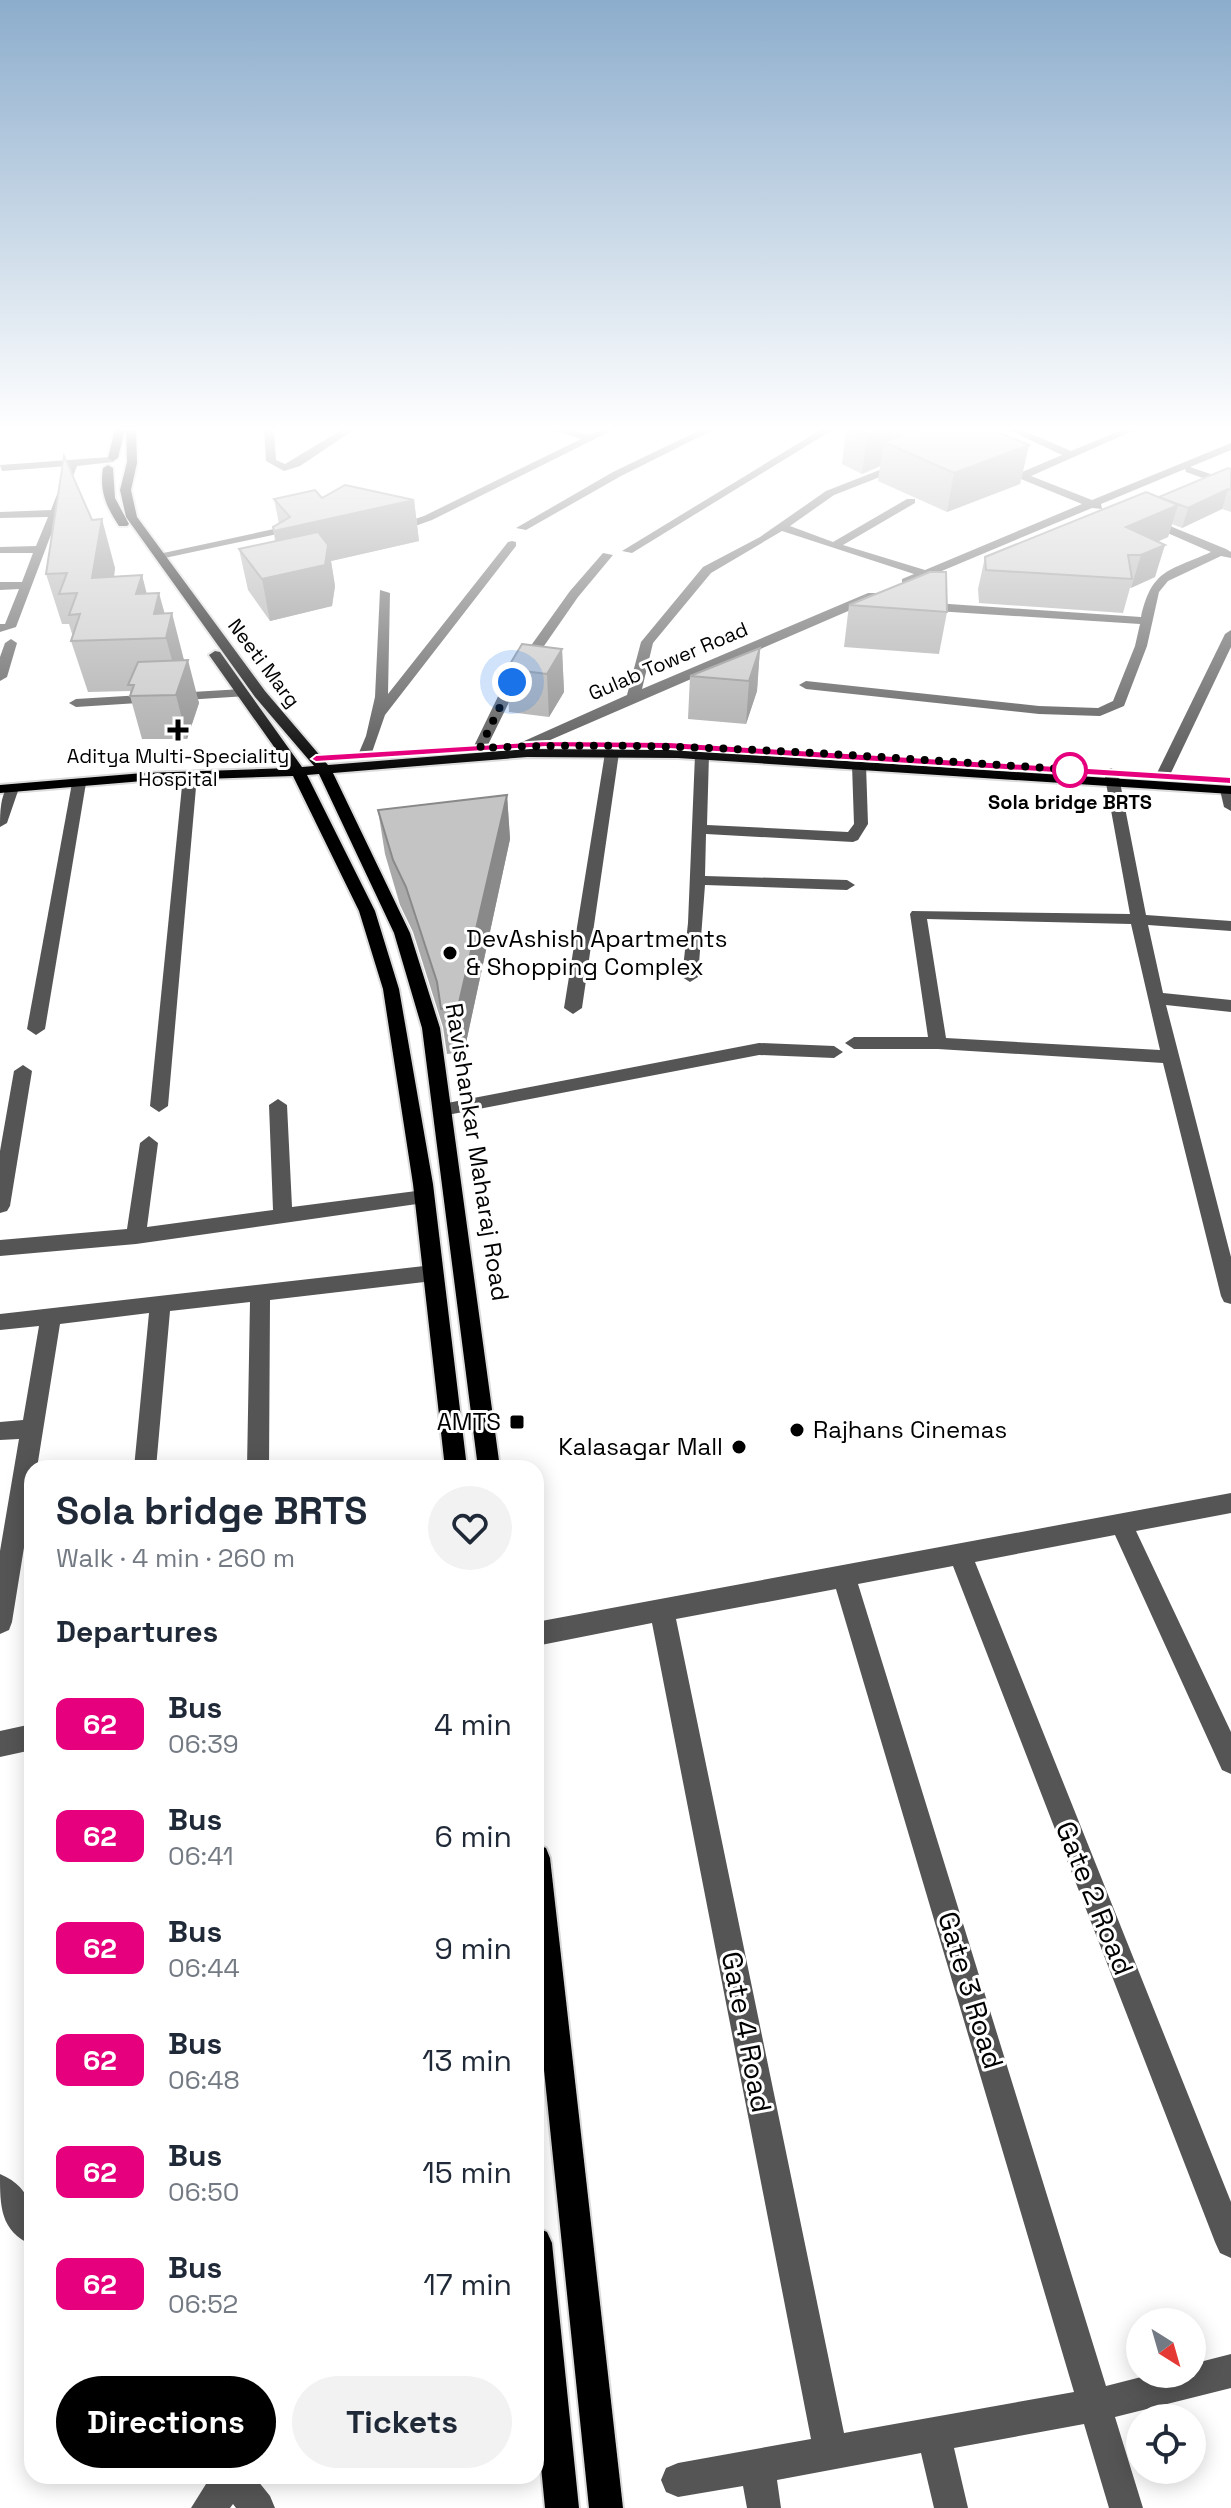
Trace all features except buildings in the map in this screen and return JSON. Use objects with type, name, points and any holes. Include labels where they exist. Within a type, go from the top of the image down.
[{"type":"main road","points":[[139,546],[293,765],[340,852],[367,911],[391,989],[424,1197],[455,1460]]},
{"type":"main road","name":"Neeti Marg","points":[[153,546],[260,694],[320,764]]},
{"type":"main road","points":[[320,764],[365,755],[480,748],[669,745],[1230,787]]},
{"type":"main road","points":[[4,786],[527,749]]},
{"type":"main road","points":[[547,749],[1112,777],[1163,775],[1230,787]]},
{"type":"main road","name":"Ravishankar Maharaj Road","points":[[320,764],[402,933],[431,1028],[488,1460]]},
{"type":"main road","points":[[4,786],[190,776],[293,765]]},
{"type":"main road","points":[[544,1932],[606,2508]]},
{"type":"main road","points":[[544,2325],[562,2508]]},
{"type":"street","points":[[0,628],[10,627],[42,546]]},
{"type":"street","points":[[160,555],[205,546]]},
{"type":"street","points":[[381,712],[510,546]]},
{"type":"street","points":[[628,551],[636,546]]},
{"type":"street","points":[[633,697],[647,642],[707,570],[748,546]]},
{"type":"street","points":[[834,546],[926,574]]},
{"type":"street","name":"Gulab Tower Road","points":[[527,749],[633,697],[892,597],[926,574],[995,546]]},
{"type":"street","points":[[547,749],[1006,546]]},
{"type":"street","points":[[0,550],[41,549]]},
{"type":"street","points":[[806,685],[1039,710],[1100,712],[1119,703],[1148,621],[1153,592],[1164,578],[1226,553]]},
{"type":"street","points":[[480,748],[512,682],[574,594],[607,555]]},
{"type":"street","points":[[0,586],[27,585]]},
{"type":"street","points":[[365,755],[381,712],[384,593]]},
{"type":"street","points":[[892,597],[1148,621]]},
{"type":"street","points":[[1163,775],[1231,634]]},
{"type":"street","points":[[0,677],[11,643]]},
{"type":"street","points":[[76,703],[242,693]]},
{"type":"street","points":[[573,1008],[612,753]]},
{"type":"street","points":[[690,977],[696,923],[702,755]]},
{"type":"street","points":[[699,829],[853,837],[861,824],[859,765]]},
{"type":"street","points":[[159,1106],[190,776]]},
{"type":"street","points":[[1112,777],[1156,998],[1231,1296]]},
{"type":"street","points":[[36,1029],[79,783]]},
{"type":"street","points":[[0,823],[4,786]]},
{"type":"street","points":[[1230,787],[1231,807]]},
{"type":"street","points":[[696,880],[847,885]]},
{"type":"street","points":[[938,1043],[918,914],[1138,919],[1231,926]]},
{"type":"street","points":[[1156,998],[1231,1006]]},
{"type":"street","points":[[854,1043],[938,1043],[1171,1057]]},
{"type":"street","points":[[442,1110],[759,1049],[834,1052]]},
{"type":"street","points":[[0,1206],[23,1071]]},
{"type":"street","points":[[278,1105],[283,1216]]},
{"type":"street","points":[[136,1236],[149,1143]]},
{"type":"street","points":[[0,1248],[136,1236],[424,1197]]},
{"type":"street","points":[[0,1322],[433,1273]]},
{"type":"street","points":[[258,1460],[260,1292]]},
{"type":"street","points":[[146,1460],[160,1303]]},
{"type":"street","points":[[25,1460],[51,1315]]},
{"type":"street","points":[[0,1431],[32,1429]]},
{"type":"street","points":[[0,1622],[8,1529],[24,1462]]},
{"type":"street","points":[[544,1632],[1231,1503]]},
{"type":"street","points":[[1121,1524],[1231,1761]]},
{"type":"street","name":"Gate 2 Road","points":[[960,1554],[1231,2242]]},
{"type":"street","name":"Gate 3 Road","points":[[844,1576],[1126,2508]]},
{"type":"street","name":"Gate 4 Road","points":[[662,1610],[831,2454]]},
{"type":"street","points":[[0,1744],[24,1739]]},
{"type":"street","points":[[0,2190],[24,2219]]},
{"type":"street","points":[[678,2480],[1097,2405],[1231,2371]]},
{"type":"street","points":[[934,2434],[951,2508]]},
{"type":"street","points":[[757,2466],[764,2508]]},
{"type":"street","points":[[208,2508],[227,2484]]},
{"type":"street","points":[[239,2484],[258,2508]]},
{"type":"bus line","name":"62","points":[[316,759],[546,744],[669,745],[1231,781]]},
{"type":"place","name":"Aditya Multi-Speciality Hospital","points":[[178,730]]},
{"type":"place","name":"Sola bridge BRTS","points":[[1070,770]]},
{"type":"place","name":"DevAshish Apartments & Shopping Complex","points":[[450,953]]},
{"type":"place","name":"AMTS","points":[[517,1422]]},
{"type":"place","name":"Rajhans Cinemas","points":[[797,1430]]},
{"type":"place","name":"Kalasagar Mall","points":[[739,1447]]},
{"type":"route","points":[[512,682],[480,748],[546,744],[669,745],[1080,770],[1070,770]]}]
